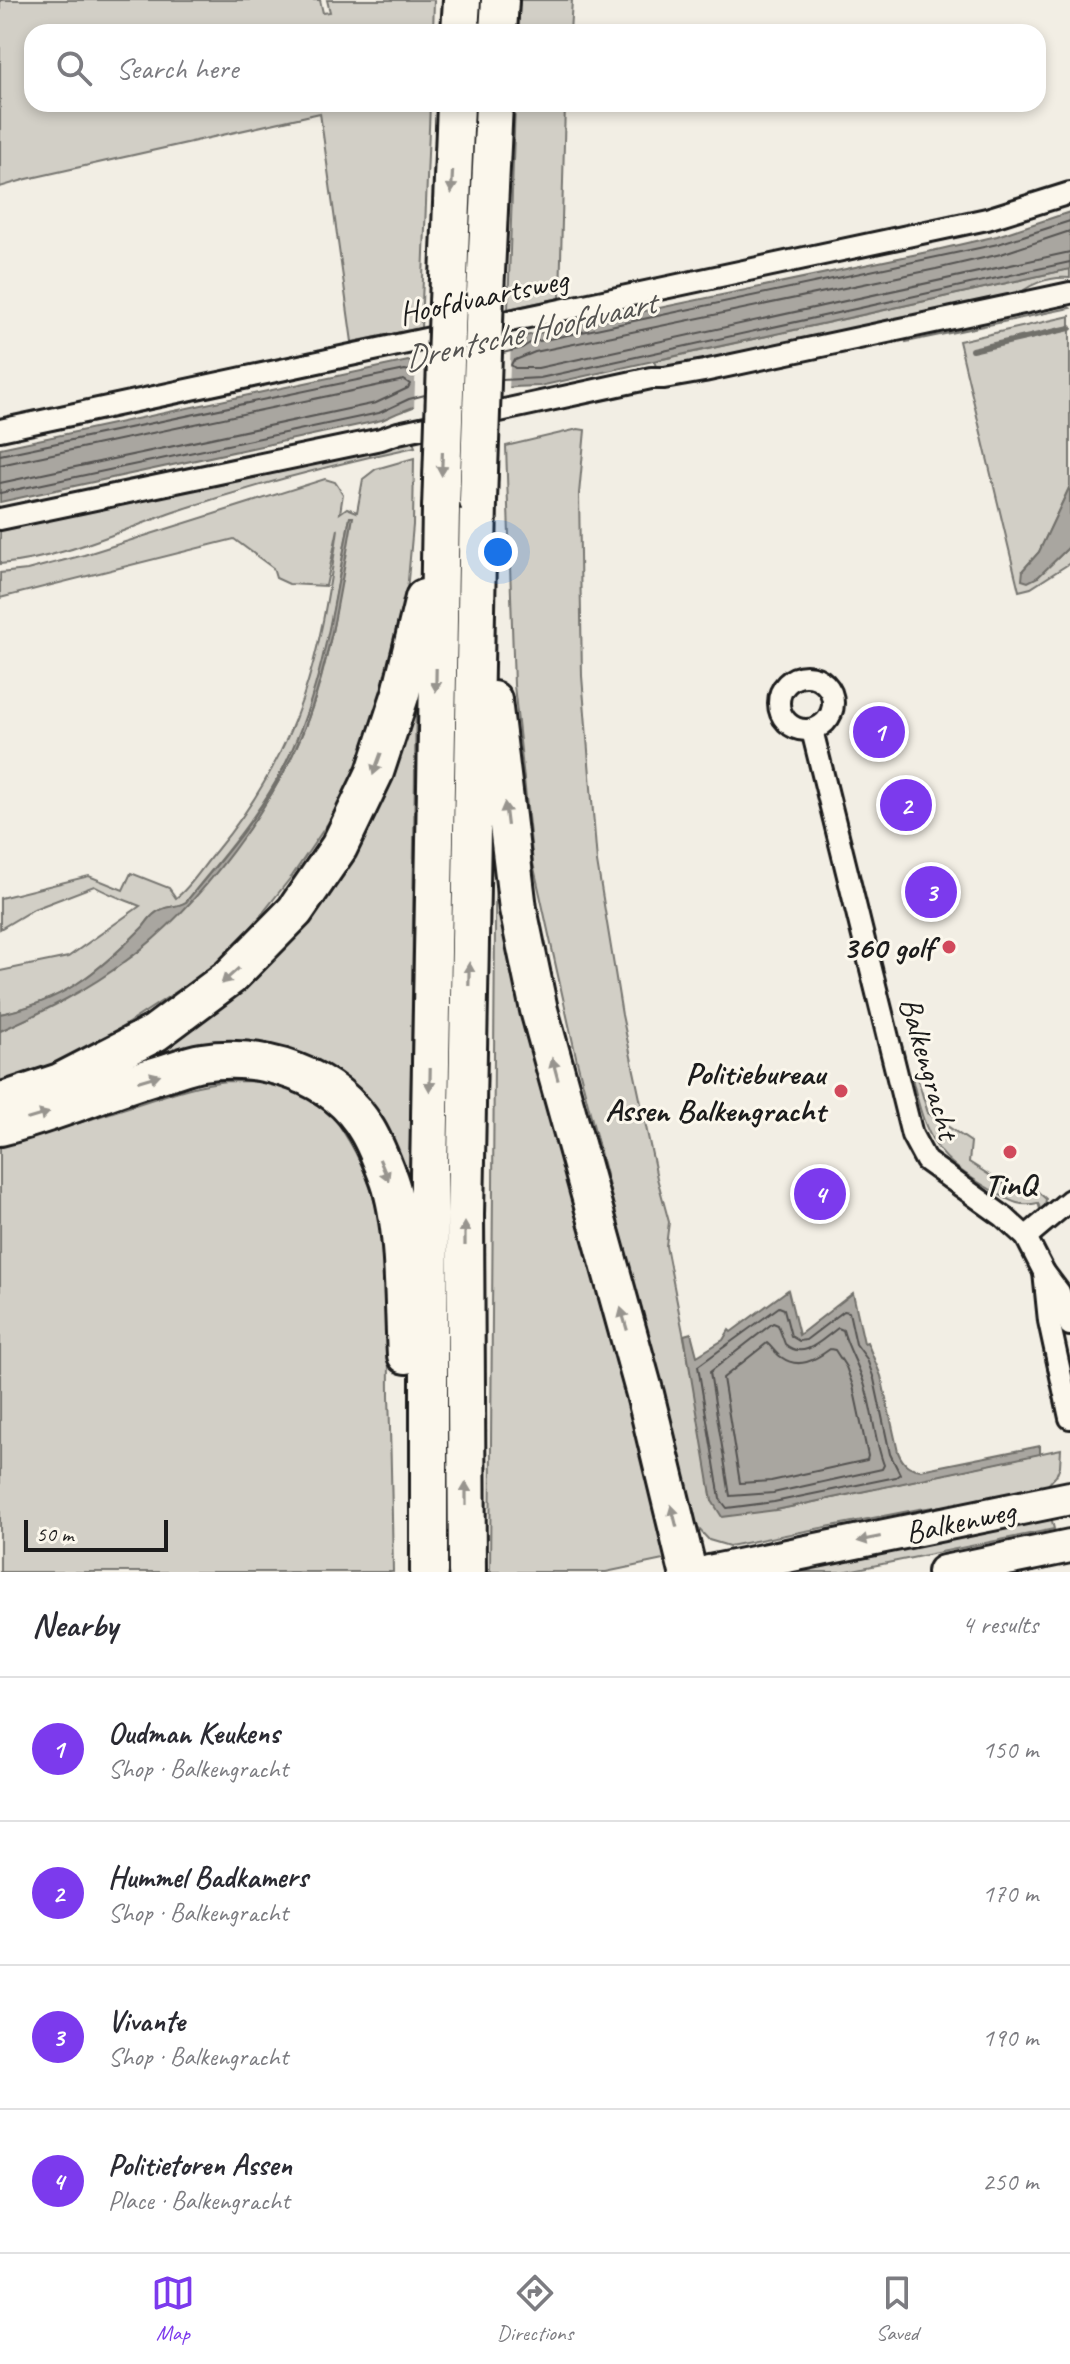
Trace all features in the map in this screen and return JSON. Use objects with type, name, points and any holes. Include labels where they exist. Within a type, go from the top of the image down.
[{"type":"highway","points":[[460,24],[462,0]]},
{"type":"highway","points":[[498,24],[500,0]]},
{"type":"highway","points":[[429,1572],[429,1174],[438,546],[456,112]]},
{"type":"highway","points":[[467,1572],[465,1215],[478,501],[494,112]]},
{"type":"highway","points":[[0,1102],[60,1082],[155,1033],[230,977],[295,911],[339,847],[375,772],[401,693],[438,546]]},
{"type":"highway","points":[[478,555],[518,909],[539,1010],[645,1394],[688,1572]]},
{"type":"highway","points":[[0,1127],[202,1062],[258,1061],[296,1071],[345,1103],[367,1128],[390,1182],[398,1226],[406,1366],[428,1471]]},
{"type":"main road","name":"Balkenweg","points":[[709,1572],[1070,1498]]},
{"type":"main road","name":"Balkenweg","points":[[944,1572],[1070,1546]]},
{"type":"street","name":"Hoofdvaartsweg","points":[[0,430],[987,219],[1070,193]]},
{"type":"street","points":[[0,519],[381,439],[651,378],[704,371],[1070,293]]},
{"type":"street","name":"Balkengracht","points":[[812,730],[912,1135],[926,1161],[1004,1217],[1026,1237],[1044,1272],[1059,1292],[1070,1325]]},
{"type":"street","points":[[1026,1237],[1070,1200]]},
{"type":"street","name":"Balkengracht","points":[[1044,1272],[1049,1321],[1070,1418]]},
{"type":"shaded area","points":[[0,0],[320,0],[323,13],[330,12],[327,0],[434,0],[433,24],[24,24],[24,112],[430,112],[421,328],[352,342],[320,113],[0,187]]},
{"type":"shaded area","points":[[520,0],[572,0],[570,24],[518,24]]},
{"type":"shaded area","points":[[515,112],[565,112],[560,298],[508,309]]},
{"type":"shaded area","points":[[1070,269],[1070,278],[1039,282],[1012,301],[672,371],[657,369],[654,361]]},
{"type":"shaded area","points":[[1061,302],[1070,308],[906,342],[905,338]]},
{"type":"shaded area","points":[[1070,316],[1070,486],[1039,552],[1023,570],[1038,577],[1070,546],[1070,563],[1031,588],[1019,591],[959,341]]},
{"type":"shaded area","points":[[585,430],[579,494],[582,676],[597,862],[622,1015],[669,1222],[666,1246],[701,1424],[712,1501],[776,1510],[1061,1449],[1056,1476],[1045,1488],[729,1546],[709,1540],[695,1525],[577,1061],[533,863],[514,685],[506,446]]},
{"type":"shaded area","points":[[413,441],[415,447],[265,484],[68,550],[0,564],[0,529]]},
{"type":"shaded area","points":[[414,458],[413,525],[406,602],[386,688],[354,775],[328,823],[292,876],[250,929],[211,969],[93,1046],[42,1070],[0,1084],[0,1031],[81,990],[146,945],[216,871],[268,799],[297,747],[316,695],[334,620],[350,517],[324,654],[305,721],[275,783],[255,814],[186,902],[157,912],[109,959],[77,984],[42,1002],[0,1014],[0,971],[68,957],[140,906],[94,886],[34,909],[0,929],[0,898],[89,876],[123,890],[131,873],[169,888],[176,898],[245,813],[287,738],[302,700],[323,619],[338,529],[326,586],[289,584],[276,578],[273,568],[234,539],[0,598],[0,573],[27,570],[84,555],[325,479],[335,482],[343,494],[340,513],[347,508],[357,512],[363,479],[376,469]]},
{"type":"shaded area","points":[[416,694],[409,1216],[313,1069],[88,1088],[160,1050],[211,1014],[291,940]]},
{"type":"shaded area","points":[[496,801],[668,1559],[606,1572],[490,1572]]},
{"type":"shaded area","points":[[912,1078],[919,1083],[928,1113],[971,1142],[969,1162],[1013,1190],[1037,1191],[1046,1199],[1045,1206],[1040,1209],[1038,1203],[1020,1204],[1010,1200],[973,1179],[946,1157],[929,1133]]},
{"type":"shaded area","points":[[227,1081],[287,1086],[319,1102],[349,1141],[375,1201],[382,1233],[388,1297],[393,1572],[0,1572],[0,1147],[185,1089]]},
{"type":"shaded area","points":[[1050,1513],[1054,1529],[843,1572],[756,1572]]},
{"type":"water","points":[[1070,212],[1070,269],[540,386],[500,388],[459,395],[419,405],[382,420],[0,502],[0,448],[408,361],[413,364],[521,341],[520,337],[932,251],[997,236]]},
{"type":"water","points":[[1070,486],[1070,546],[1038,577],[1028,582],[1022,580],[1023,570],[1039,552]]},
{"type":"water","points":[[350,517],[353,517],[340,594],[316,694],[294,751],[256,818],[208,883],[154,938],[82,990],[0,1031],[0,1014],[42,1002],[77,984],[109,959],[157,912],[186,902],[257,812],[277,780],[305,717],[324,652]]},
{"type":"water","points":[[788,1290],[799,1335],[853,1293],[864,1343],[867,1342],[881,1376],[898,1452],[906,1465],[921,1470],[1040,1446],[1040,1454],[776,1510],[722,1517],[712,1501],[684,1335],[691,1333],[697,1356]]},
{"type":"pier","points":[[511,339],[509,391],[414,409],[416,359]]},
{"type":"waterway","points":[[972,350],[1070,328]]},
{"type":"place","name":"Oudman Keukens","points":[[879,732]]},
{"type":"place","name":"Hummel Badkamers","points":[[906,805]]},
{"type":"place","name":"Vivante","points":[[931,892]]},
{"type":"place","name":"360 golf","points":[[949,947]]},
{"type":"place","name":"Politiebureau Assen Balkengracht","points":[[841,1091]]},
{"type":"place","name":"TinQ","points":[[1010,1152]]},
{"type":"place","name":"Politietoren Assen","points":[[820,1194]]},
{"type":"water label","name":"Drentsche Hoofdvaart","points":[[529,330]]}]
